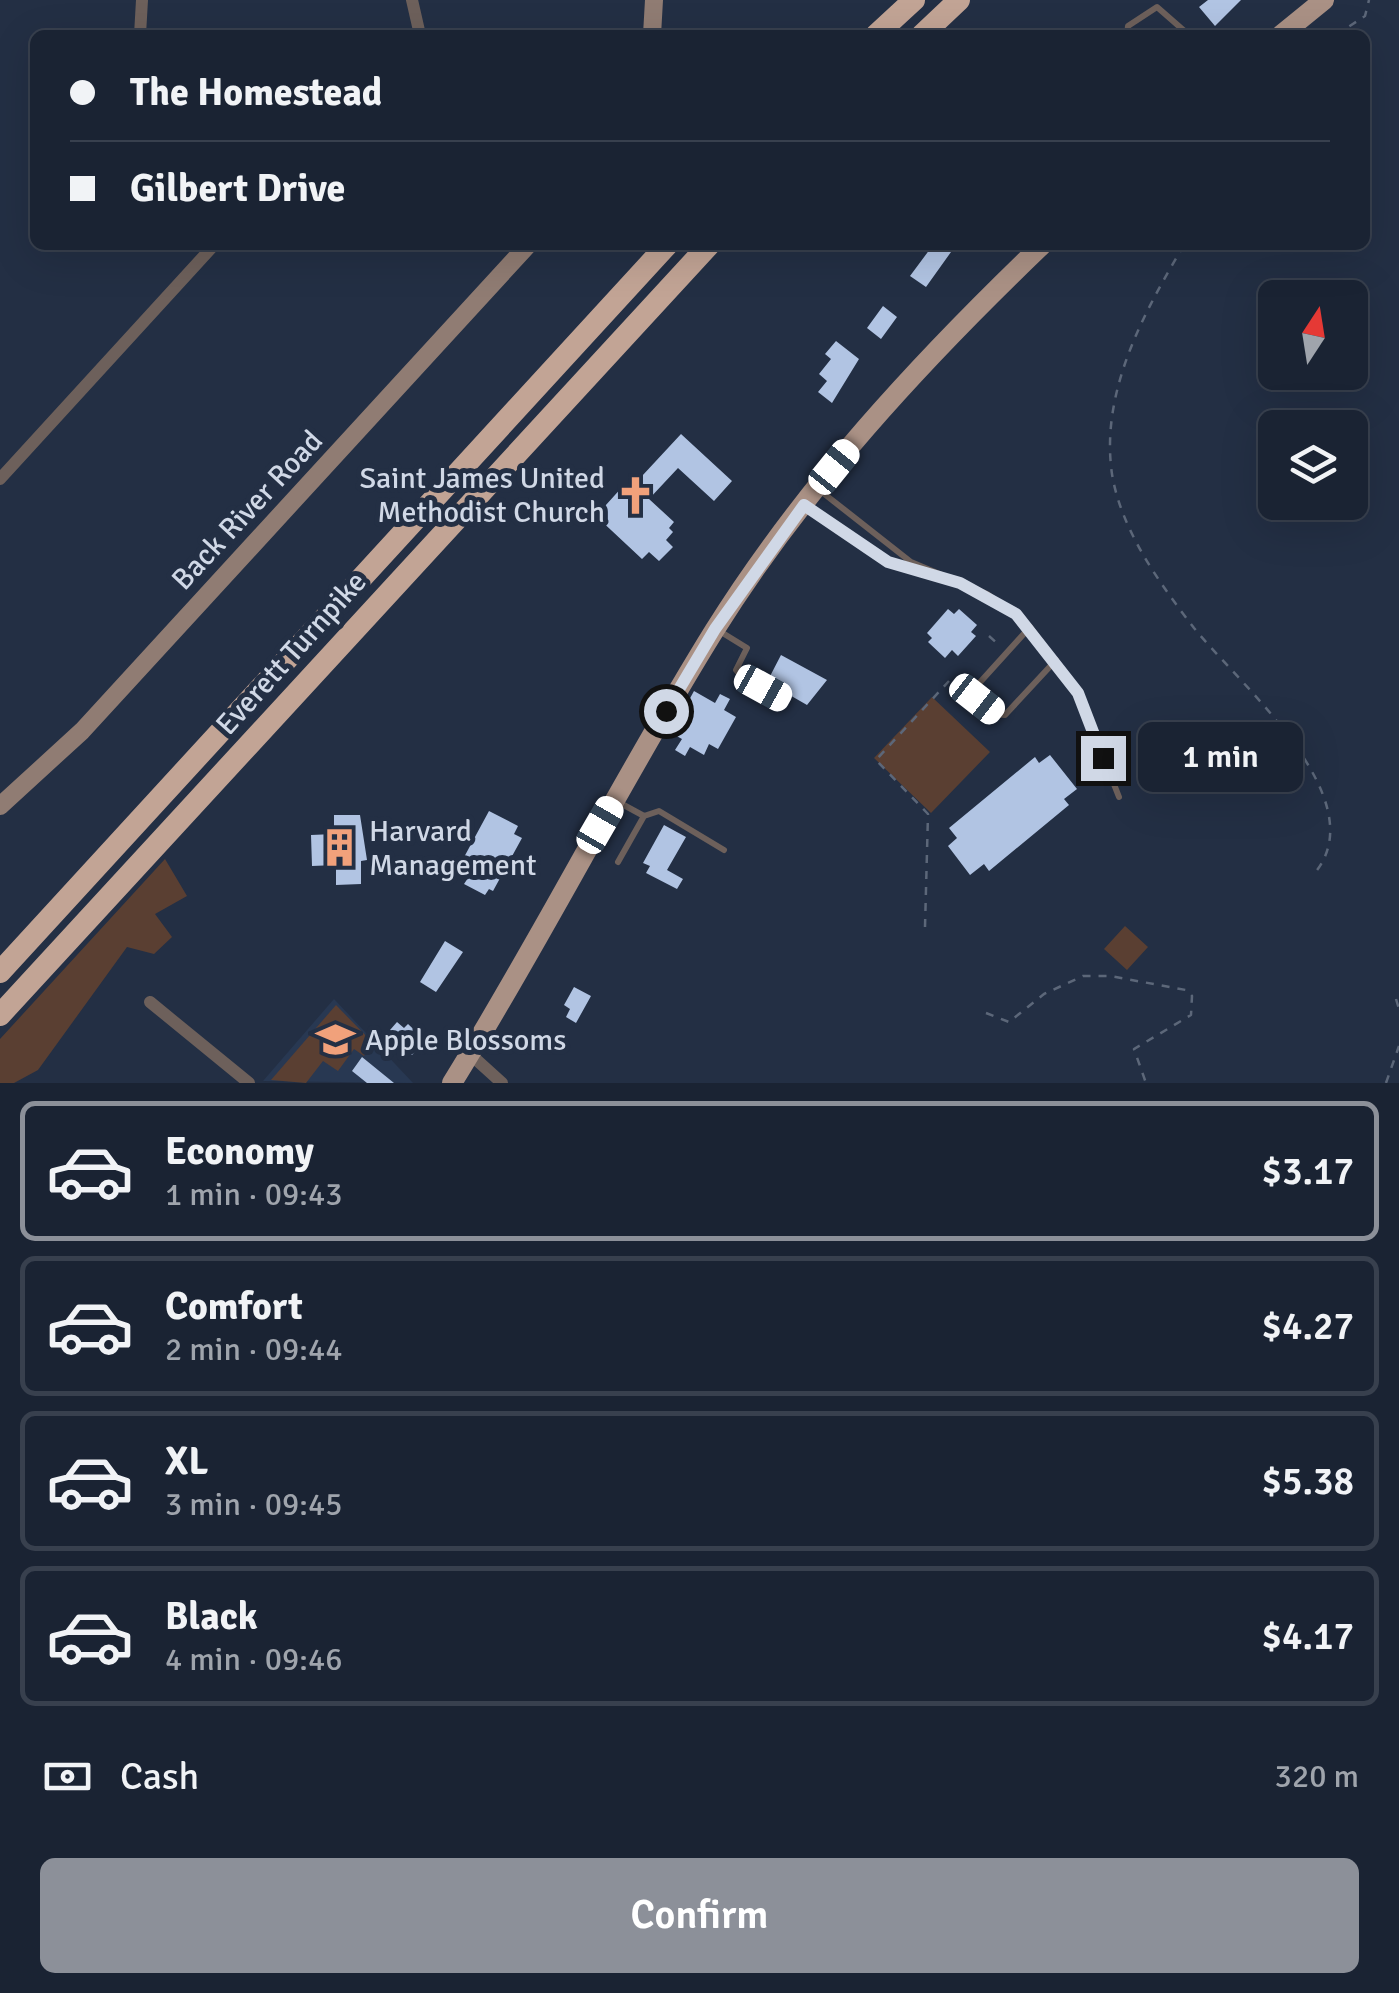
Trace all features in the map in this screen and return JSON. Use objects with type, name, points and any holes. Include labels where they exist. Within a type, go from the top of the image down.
[{"type":"highway","points":[[881,30],[914,0]]},
{"type":"highway","points":[[927,30],[959,0]]},
{"type":"highway","name":"Everett Turnpike","points":[[0,972],[663,250]]},
{"type":"highway","name":"Everett Turnpike","points":[[0,1015],[704,250]]},
{"type":"main road","points":[[1287,30],[1324,0]]},
{"type":"main road","points":[[452,1083],[715,629],[804,505],[912,375],[1037,250]]},
{"type":"street","points":[[140,30],[142,0]]},
{"type":"street","points":[[412,0],[419,30]]},
{"type":"street","points":[[652,30],[654,0]]},
{"type":"street","points":[[0,479],[209,250]]},
{"type":"street","name":"Back River Road","points":[[0,806],[82,731],[523,250]]},
{"type":"street","points":[[150,1002],[248,1083]]},
{"type":"street","points":[[470,1054],[502,1083]]},
{"type":"lane","points":[[1128,30],[1157,7],[1182,30]]},
{"type":"lane","points":[[818,488],[893,550],[932,574]]},
{"type":"lane","points":[[804,505],[888,562],[988,594],[1030,627],[1056,660],[1088,715],[1118,798]]},
{"type":"lane","points":[[1030,627],[973,690],[977,699],[996,715],[1005,715],[1056,660]]},
{"type":"lane","points":[[715,629],[747,648],[736,670],[740,675],[786,700]]},
{"type":"lane","points":[[615,800],[644,816],[659,812],[724,850]]},
{"type":"lane","points":[[618,862],[644,816]]},
{"type":"path","points":[[1344,30],[1365,16],[1369,0]]},
{"type":"path","points":[[1181,250],[1127,354],[1111,449],[1112,473],[1129,528],[1175,602],[1317,778],[1330,837],[1325,858],[1312,875]]},
{"type":"path","points":[[989,636],[1001,647]]},
{"type":"path","points":[[924,927],[928,814],[876,760],[949,681]]},
{"type":"path","points":[[986,1013],[1009,1022],[1044,994],[1083,976],[1110,976],[1186,990],[1192,996],[1192,1015],[1134,1049],[1146,1083]]},
{"type":"path","points":[[1396,999],[1399,1009]]},
{"type":"path","points":[[1386,1083],[1399,1046]]},
{"type":"shaded area","points":[[932,697],[990,752],[931,813],[874,758]]},
{"type":"shaded area","points":[[165,859],[187,896],[155,914],[172,937],[154,954],[127,947],[38,1070],[14,1083],[0,1083],[0,1039]]},
{"type":"shaded area","points":[[1125,926],[1148,947],[1127,970],[1104,949]]},
{"type":"shaded area","name":"Apple Blossoms","points":[[334,999],[413,1083],[263,1081]]},
{"type":"shaded area","points":[[336,1005],[373,1043],[364,1056],[354,1049],[338,1071],[323,1061],[306,1083],[271,1080]]},
{"type":"building","points":[[1208,0],[1241,0],[1215,26],[1199,7]]},
{"type":"building","points":[[929,250],[951,252],[926,287],[910,276]]},
{"type":"building","points":[[883,306],[897,317],[881,339],[867,328]]},
{"type":"building","points":[[836,341],[859,359],[832,403],[818,392],[827,381],[819,374],[831,359],[825,354]]},
{"type":"building","name":"Saint James United Methodist Church","points":[[681,434],[732,481],[714,501],[678,468],[649,499],[674,522],[669,528],[673,532],[666,540],[673,547],[659,561],[649,552],[642,559],[596,516],[624,485],[629,490]]},
{"type":"building","points":[[948,609],[954,614],[959,609],[977,625],[971,632],[976,636],[958,656],[952,650],[945,658],[928,642],[932,638],[927,633]]},
{"type":"building","points":[[781,655],[827,680],[807,705],[767,682]]},
{"type":"building","points":[[694,691],[715,703],[720,694],[730,699],[724,710],[736,717],[718,749],[709,744],[704,755],[690,747],[685,756],[675,750],[682,739],[671,733]]},
{"type":"building","points":[[1050,755],[1077,789],[1064,799],[1069,805],[989,871],[984,864],[970,875],[948,846],[957,838],[949,828],[1035,757],[1039,763]]},
{"type":"building","points":[[489,811],[518,826],[514,834],[522,838],[493,891],[489,889],[485,895],[464,884],[468,878],[456,872]]},
{"type":"building","name":"Harvard Management","points":[[334,815],[360,815],[367,860],[361,861],[361,884],[336,885],[336,865],[312,866],[311,835],[334,834]]},
{"type":"building","points":[[664,825],[686,837],[667,870],[683,879],[677,889],[646,873],[650,866],[643,863]]},
{"type":"building","points":[[445,941],[463,952],[436,992],[420,982]]},
{"type":"building","points":[[574,987],[591,996],[576,1023],[566,1017],[570,1009],[564,1005]]},
{"type":"building","points":[[397,1022],[404,1028],[408,1024],[425,1040],[412,1055],[394,1039],[397,1036],[390,1030]]},
{"type":"building","points":[[362,1057],[394,1083],[367,1083],[352,1071]]},
{"type":"place","name":"Saint James United Methodist Church","points":[[635,495]]},
{"type":"place","name":"Harvard Management","points":[[339,848]]},
{"type":"place","name":"Apple Blossoms","points":[[335,1040]]},
{"type":"route","points":[[666,711],[715,629],[804,505],[888,562],[988,594],[1016,614],[1056,660],[1078,693],[1103,758]]}]
